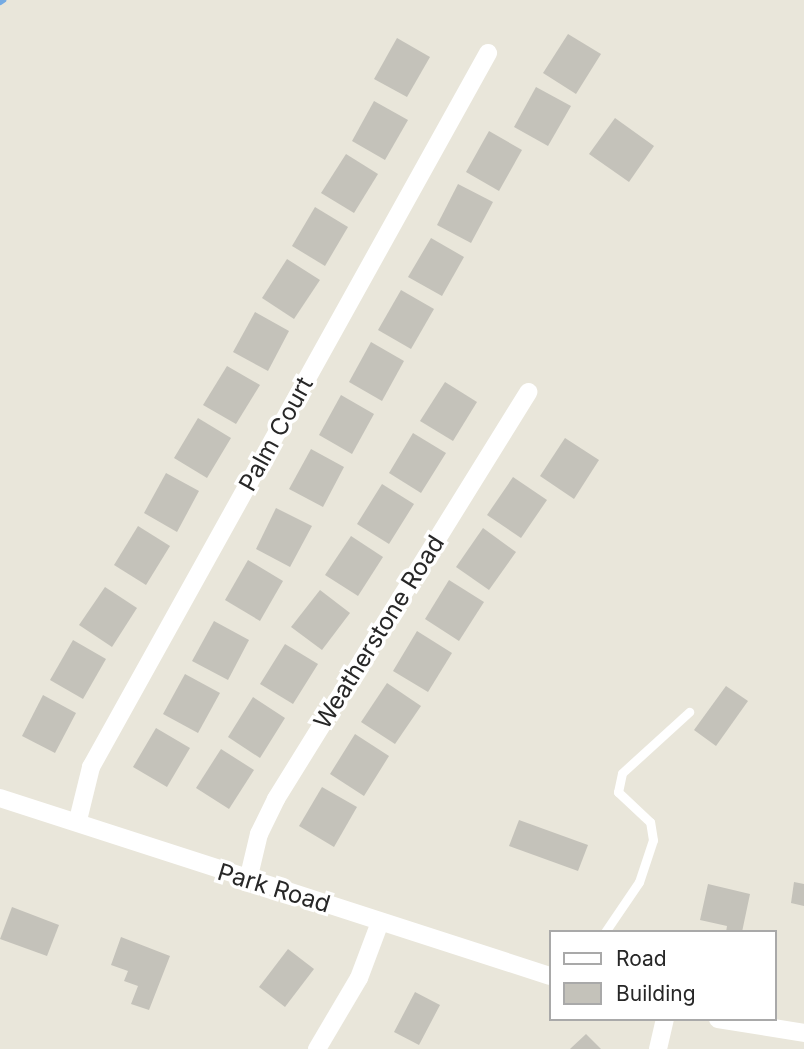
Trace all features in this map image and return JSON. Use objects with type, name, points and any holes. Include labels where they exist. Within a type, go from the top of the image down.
[{"type":"street","name":"Palm Court","points":[[78,820],[91,767],[488,53]]},
{"type":"street","name":"Weatherstone Road","points":[[248,880],[259,834],[276,799],[528,393]]},
{"type":"street","name":"Park Road","points":[[0,798],[78,820],[142,847],[548,974]]},
{"type":"street","points":[[317,1049],[359,978],[380,922]]},
{"type":"street","points":[[658,1049],[665,1021]]},
{"type":"street","points":[[730,1021],[804,1033]]},
{"type":"lane","points":[[606,930],[639,882],[653,840],[650,822],[618,792],[622,773],[689,712]]},
{"type":"building","points":[[568,34],[601,54],[576,94],[543,73]]},
{"type":"building","points":[[397,38],[430,57],[407,97],[374,79]]},
{"type":"building","points":[[536,87],[571,106],[548,146],[514,127]]},
{"type":"building","points":[[374,101],[408,120],[385,160],[352,141]]},
{"type":"building","points":[[615,118],[654,146],[629,182],[589,154]]},
{"type":"building","points":[[489,131],[522,150],[499,191],[466,172]]},
{"type":"building","points":[[346,154],[378,174],[354,213],[321,193]]},
{"type":"building","points":[[458,184],[493,202],[471,243],[437,225]]},
{"type":"building","points":[[315,207],[348,227],[325,266],[292,246]]},
{"type":"building","points":[[431,238],[464,257],[442,296],[408,277]]},
{"type":"building","points":[[287,259],[320,280],[294,319],[262,298]]},
{"type":"building","points":[[401,290],[434,309],[411,349],[378,330]]},
{"type":"building","points":[[255,312],[289,331],[268,371],[233,352]]},
{"type":"building","points":[[371,342],[404,361],[382,401],[349,382]]},
{"type":"building","points":[[227,366],[260,385],[236,424],[203,405]]},
{"type":"building","points":[[445,382],[477,402],[453,441],[420,421]]},
{"type":"building","points":[[341,395],[374,414],[352,454],[319,435]]},
{"type":"building","points":[[198,418],[231,438],[207,478],[174,458]]},
{"type":"building","points":[[413,433],[446,453],[421,493],[389,473]]},
{"type":"building","points":[[565,438],[599,460],[574,499],[540,476]]},
{"type":"building","points":[[311,449],[344,467],[323,507],[289,489]]},
{"type":"building","points":[[166,473],[199,491],[177,532],[144,513]]},
{"type":"building","points":[[513,477],[547,500],[521,538],[487,515]]},
{"type":"building","points":[[382,484],[414,504],[389,544],[357,524]]},
{"type":"building","points":[[276,508],[312,526],[290,567],[256,549]]},
{"type":"building","points":[[138,526],[170,546],[146,585],[114,565]]},
{"type":"building","points":[[483,528],[516,552],[489,590],[456,567]]},
{"type":"building","points":[[351,536],[383,557],[358,596],[325,575]]},
{"type":"building","points":[[248,560],[283,581],[260,621],[225,600]]},
{"type":"building","points":[[449,580],[484,602],[459,641],[425,619]]},
{"type":"building","points":[[105,587],[137,608],[112,647],[79,625]]},
{"type":"building","points":[[320,590],[350,613],[322,650],[291,627]]},
{"type":"building","points":[[214,621],[249,640],[228,680],[192,661]]},
{"type":"building","points":[[417,631],[452,653],[428,692],[393,671]]},
{"type":"building","points":[[73,640],[106,659],[83,699],[50,680]]},
{"type":"building","points":[[285,644],[318,664],[293,704],[260,684]]},
{"type":"building","points":[[185,674],[220,693],[198,733],[163,714]]},
{"type":"building","points":[[387,683],[421,706],[395,744],[361,722]]},
{"type":"building","points":[[726,686],[748,701],[716,746],[694,730]]},
{"type":"building","points":[[43,695],[76,713],[55,753],[22,736]]},
{"type":"building","points":[[253,697],[285,718],[260,758],[228,737]]},
{"type":"building","points":[[156,728],[190,748],[167,787],[133,767]]},
{"type":"building","points":[[355,734],[389,756],[364,796],[330,774]]},
{"type":"building","points":[[221,749],[254,770],[229,809],[196,788]]},
{"type":"building","points":[[322,787],[357,807],[334,847],[299,826]]},
{"type":"building","points":[[519,820],[588,845],[578,871],[509,846]]},
{"type":"building","points":[[794,882],[804,884],[804,906],[791,903]]},
{"type":"building","points":[[708,884],[750,894],[742,930],[726,930],[727,926],[700,920]]},
{"type":"building","points":[[12,907],[59,925],[47,956],[0,939]]},
{"type":"building","points":[[121,937],[170,956],[149,1010],[131,1004],[138,986],[124,981],[128,971],[111,965]]},
{"type":"building","points":[[288,949],[314,969],[285,1007],[259,987]]},
{"type":"building","points":[[415,992],[440,1005],[419,1045],[394,1032]]},
{"type":"building","points":[[586,1034],[601,1049],[570,1049]]}]
